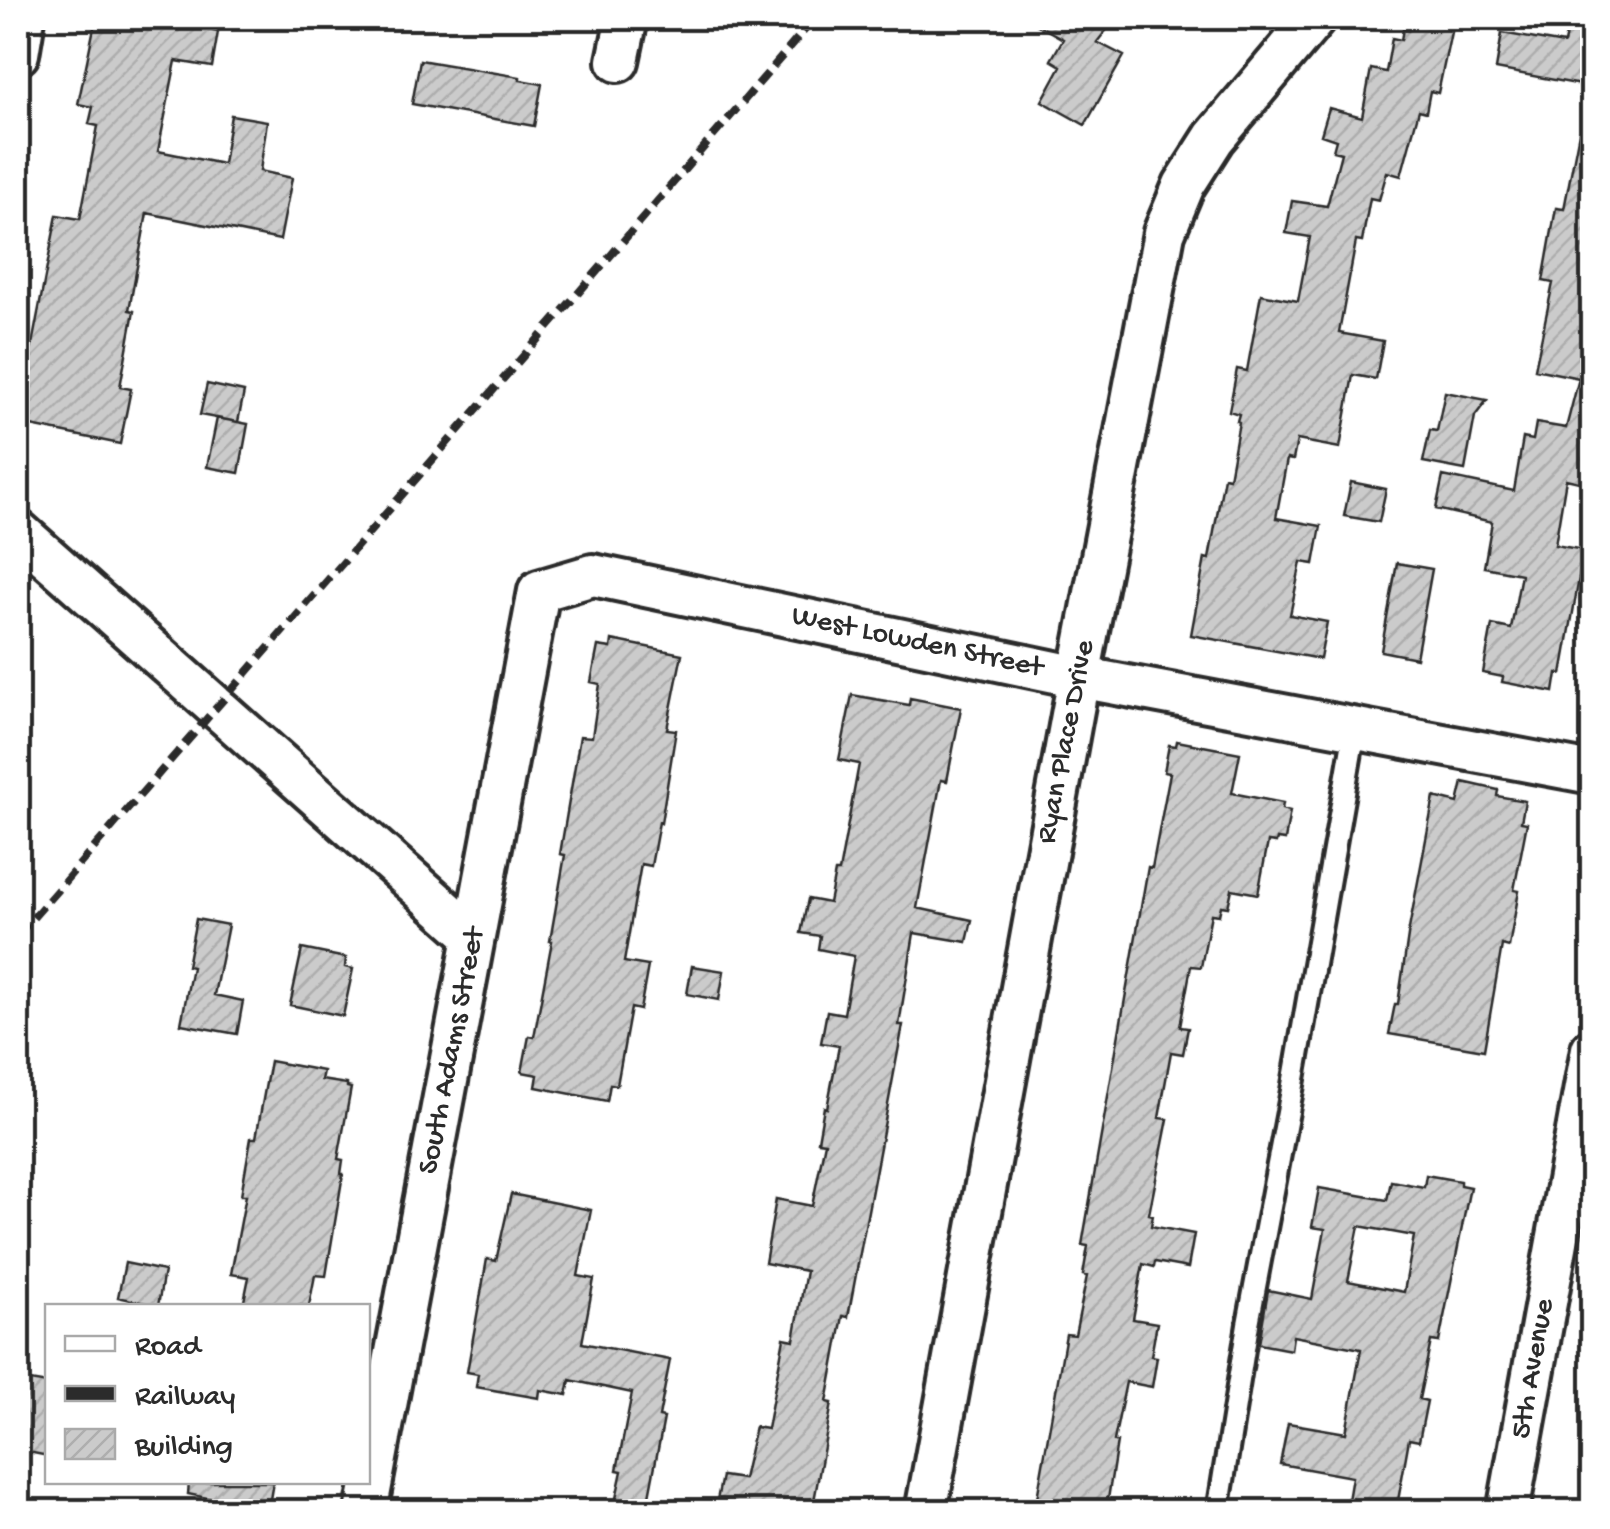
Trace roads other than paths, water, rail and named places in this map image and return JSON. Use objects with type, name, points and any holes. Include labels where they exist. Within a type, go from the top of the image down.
[{"type":"street","points":[[18,54],[24,18]]},
{"type":"street","points":[[618,61],[627,18]]},
{"type":"street","name":"Ryan Place Drive","points":[[926,1512],[1164,233],[1184,185],[1214,138],[1315,18]]},
{"type":"street","points":[[18,530],[474,936]]},
{"type":"street","name":"West Lowden Street","points":[[539,590],[594,575],[1079,677],[1592,773]]},
{"type":"street","name":"South Adams Street","points":[[366,1512],[539,590]]},
{"type":"street","name":"5th Avenue","points":[[1508,1512],[1592,1048]]},
{"type":"lane","points":[[1218,1512],[1355,729]]},
{"type":"railway","points":[[18,935],[815,18]]}]
